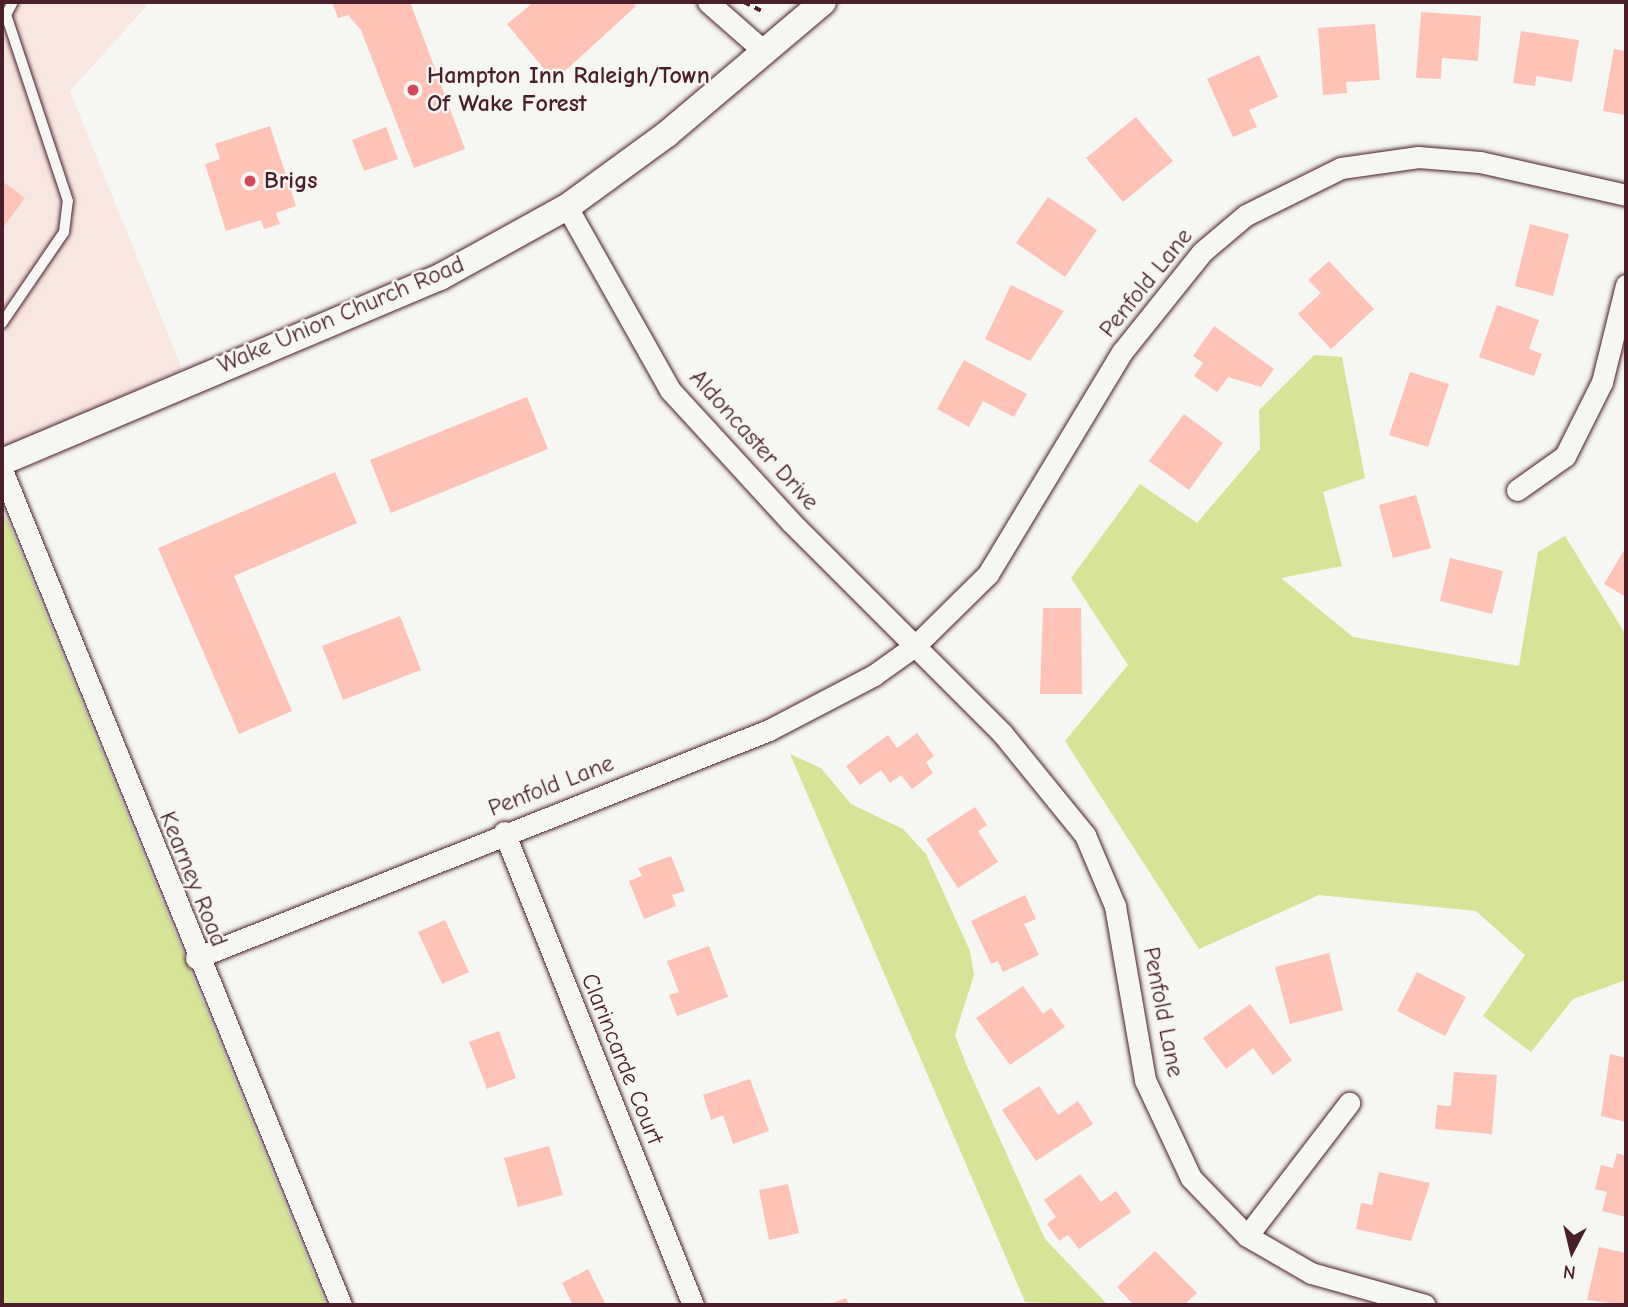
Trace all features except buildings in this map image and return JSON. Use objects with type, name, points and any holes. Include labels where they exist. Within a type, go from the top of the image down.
[{"type":"street","points":[[708,2],[765,51]]},
{"type":"street","name":"Wake Union Church Road","points":[[2,462],[440,277],[567,207],[823,2]]},
{"type":"street","name":"Penfold Lane","points":[[196,958],[504,832],[811,712],[916,645],[988,574],[1122,352],[1202,253],[1246,215],[1341,168],[1418,157],[1480,162],[1626,195]]},
{"type":"street","name":"Aldoncaster Drive","points":[[567,207],[670,390],[916,645]]},
{"type":"street","points":[[1517,490],[1566,456],[1602,382],[1626,285]]},
{"type":"street","name":"Kearney Road","points":[[2,470],[196,958],[341,1305]]},
{"type":"street","name":"Penfold Lane","points":[[916,645],[1002,733],[1085,835],[1118,919],[1145,1080],[1191,1178],[1247,1236],[1311,1273],[1425,1305]]},
{"type":"street","name":"Clarincarde Court","points":[[504,832],[694,1305]]},
{"type":"street","points":[[1247,1236],[1349,1103]]},
{"type":"lane","points":[[2,323],[64,232],[68,201],[6,15],[13,2]]},
{"type":"path","points":[[744,2],[762,11]]},
{"type":"shaded area","points":[[2,2],[150,2],[70,91],[182,369],[2,453]]},
{"type":"green space","points":[[1314,355],[1342,357],[1365,478],[1323,492],[1342,566],[1281,578],[1353,637],[1519,666],[1538,552],[1565,536],[1626,635],[1626,980],[1573,999],[1531,1052],[1483,1016],[1525,955],[1476,911],[1319,895],[1199,949],[1065,741],[1128,665],[1071,578],[1140,484],[1197,523],[1260,449],[1259,410]]},
{"type":"green space","points":[[2,512],[9,524],[326,1305],[2,1305]]},
{"type":"green space","points":[[790,754],[821,768],[851,804],[903,829],[926,854],[970,951],[974,975],[955,1035],[966,1064],[1045,1239],[1108,1305],[1025,1302]]},
{"type":"place","name":"Hampton Inn Raleigh/Town Of Wake Forest","points":[[413,90]]},
{"type":"place","name":"Brigs","points":[[250,181]]}]
